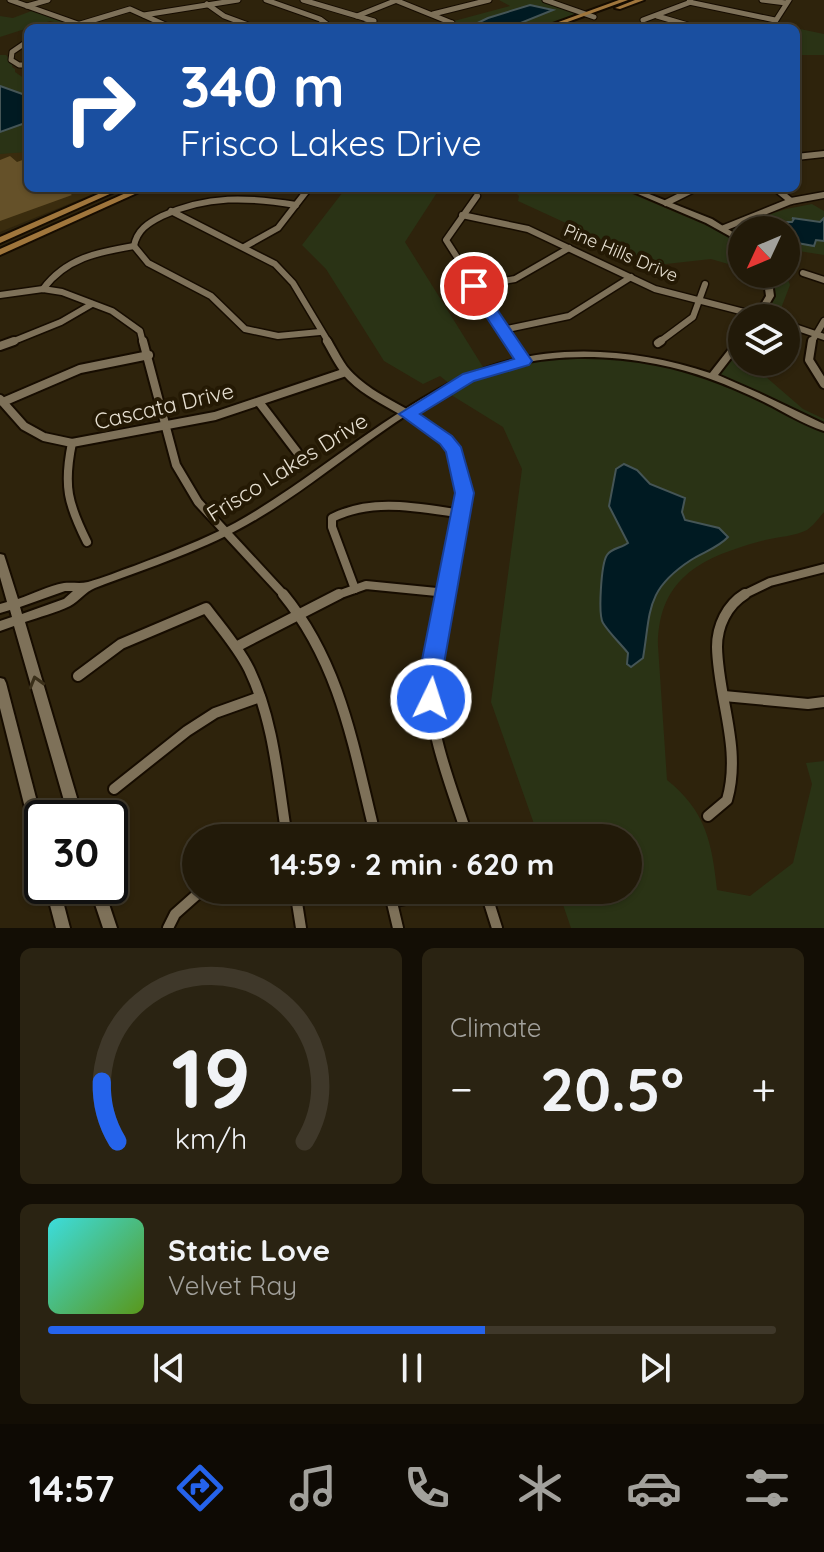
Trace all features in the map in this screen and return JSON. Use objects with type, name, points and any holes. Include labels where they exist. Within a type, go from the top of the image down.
[{"type":"main road","points":[[557,24],[625,0]]},
{"type":"main road","points":[[574,24],[641,0]]},
{"type":"main road","points":[[3,238],[112,192]]},
{"type":"main road","points":[[0,252],[132,193]]},
{"type":"main road","points":[[3,238],[17,244]]},
{"type":"street","points":[[10,0],[79,24],[130,9],[161,23]]},
{"type":"street","points":[[26,6],[48,0]]},
{"type":"street","points":[[144,15],[238,0]]},
{"type":"street","points":[[266,0],[327,24]]},
{"type":"street","points":[[279,5],[294,0]]},
{"type":"street","points":[[303,0],[374,21],[366,24]]},
{"type":"street","points":[[357,16],[396,0],[452,23],[449,24]]},
{"type":"street","points":[[433,14],[489,0]]},
{"type":"street","points":[[545,0],[594,17]]},
{"type":"street","points":[[677,0],[775,20]]},
{"type":"street","points":[[643,20],[696,0]]},
{"type":"street","points":[[762,0],[788,2]]},
{"type":"street","points":[[773,24],[788,2]]},
{"type":"street","points":[[207,4],[224,16],[245,24]]},
{"type":"street","points":[[655,16],[684,24]]},
{"type":"street","points":[[24,44],[12,52],[11,60],[24,65]]},
{"type":"street","points":[[800,157],[824,154]]},
{"type":"street","points":[[244,247],[278,228],[306,192]]},
{"type":"street","points":[[638,192],[728,231]]},
{"type":"street","points":[[666,203],[688,192]]},
{"type":"street","points":[[780,192],[791,201]]},
{"type":"street","points":[[724,228],[791,201],[824,195]]},
{"type":"street","points":[[296,205],[224,196],[203,199],[171,211],[141,229],[135,237],[134,246],[139,256],[149,263],[215,299],[229,319],[240,326],[271,336],[320,332]]},
{"type":"street","points":[[477,196],[446,240],[524,361]]},
{"type":"street","points":[[171,211],[275,264],[293,283],[346,372],[433,428],[455,452],[463,480],[463,514],[431,675],[431,699],[433,725],[464,824]]},
{"type":"street","name":"Pine Hills Drive","points":[[462,215],[528,229],[655,289],[728,307]]},
{"type":"street","points":[[43,289],[51,275],[76,259],[134,246]]},
{"type":"street","points":[[474,286],[515,279],[569,248]]},
{"type":"street","points":[[803,273],[824,280]]},
{"type":"street","points":[[503,330],[569,316],[631,277]]},
{"type":"street","points":[[658,343],[693,317],[705,284]]},
{"type":"street","points":[[0,295],[43,289],[62,292],[127,320],[140,331],[183,482],[300,615],[319,644],[333,676],[372,824]]},
{"type":"street","points":[[0,346],[61,322],[92,304]]},
{"type":"street","points":[[824,321],[808,345],[806,357],[824,384]]},
{"type":"street","points":[[800,329],[824,337]]},
{"type":"street","points":[[2,401],[80,369],[149,355]]},
{"type":"street","name":"Frisco Lakes Drive","points":[[0,609],[65,587],[86,587],[226,532],[258,515],[468,377],[524,361],[586,355],[640,358],[712,377],[824,428]]},
{"type":"street","points":[[712,377],[728,356]]},
{"type":"street","name":"Cascata Drive","points":[[2,401],[24,426],[44,437],[72,443],[215,416],[346,372]]},
{"type":"street","points":[[259,402],[297,452]]},
{"type":"street","points":[[72,443],[65,499],[87,542]]},
{"type":"street","points":[[355,589],[332,527],[332,518],[365,507],[393,506],[463,514]]},
{"type":"street","points":[[0,558],[71,800]]},
{"type":"street","points":[[708,816],[725,803],[732,786],[733,758],[717,646],[718,628],[724,615],[750,589],[824,568]]},
{"type":"street","points":[[236,647],[355,589],[386,585],[447,593]]},
{"type":"street","name":"Frisco Lakes Drive","points":[[0,626],[68,602],[86,587]]},
{"type":"street","points":[[78,676],[96,657],[115,646],[206,608],[236,647],[260,697],[270,736],[282,824]]},
{"type":"street","points":[[0,683],[30,800]]},
{"type":"street","points":[[724,696],[808,704],[824,702]]},
{"type":"street","points":[[114,789],[215,713],[260,697]]},
{"type":"street","points":[[57,904],[63,928]]},
{"type":"street","points":[[102,904],[110,928]]},
{"type":"street","points":[[168,928],[175,914],[186,904]]},
{"type":"street","points":[[297,904],[301,928]]},
{"type":"street","points":[[392,904],[398,928]]},
{"type":"street","points":[[489,904],[497,928]]},
{"type":"shaded area","points":[[24,152],[24,192],[98,192],[0,232],[0,154]]},
{"type":"green space","points":[[499,0],[541,0],[578,14],[549,24],[455,24],[454,21],[510,6]]},
{"type":"green space","points":[[34,10],[73,24],[50,21],[24,24],[24,29],[0,37],[0,16],[13,18]]},
{"type":"green space","points":[[800,29],[824,34],[824,55],[800,55]]},
{"type":"green space","points":[[0,55],[6,55],[13,63],[15,72],[24,78],[24,152],[0,154]]},
{"type":"green space","points":[[343,192],[437,192],[405,242],[483,367],[540,355],[599,353],[647,357],[711,372],[728,351],[728,376],[765,376],[803,409],[824,419],[824,512],[807,530],[723,553],[689,572],[676,585],[666,602],[658,646],[667,780],[691,804],[705,829],[713,857],[717,890],[750,896],[793,863],[812,784],[806,763],[824,761],[824,928],[571,928],[563,904],[642,904],[642,824],[534,824],[491,702],[522,469],[503,427],[448,393],[455,388],[440,376],[423,384],[384,361],[326,269],[302,245]]},
{"type":"green space","points":[[515,192],[627,192],[720,231],[728,228],[728,264],[711,259],[657,265],[518,201],[519,196]]},
{"type":"green space","points":[[812,204],[824,211],[824,255],[800,251],[800,216],[765,216]]},
{"type":"green space","points":[[767,288],[789,288],[783,304],[763,304]]},
{"type":"water","points":[[530,5],[553,10],[518,24],[475,24]]},
{"type":"water","points":[[0,86],[24,95],[24,123],[0,132]]},
{"type":"water","points":[[824,218],[824,241],[816,240],[814,246],[800,244],[800,219],[820,222]]},
{"type":"water","points":[[624,464],[637,470],[650,484],[685,498],[682,512],[685,520],[719,528],[728,537],[665,581],[653,603],[643,658],[631,667],[627,664],[628,653],[601,618],[605,560],[611,551],[628,543],[609,506],[616,469]]},
{"type":"building","points":[[10,156],[17,162],[24,159],[24,192],[68,192],[72,195],[0,221],[0,160]]},
{"type":"route","points":[[431,699],[431,675],[465,493],[455,452],[433,428],[408,414],[468,377],[524,361],[474,286]]}]
